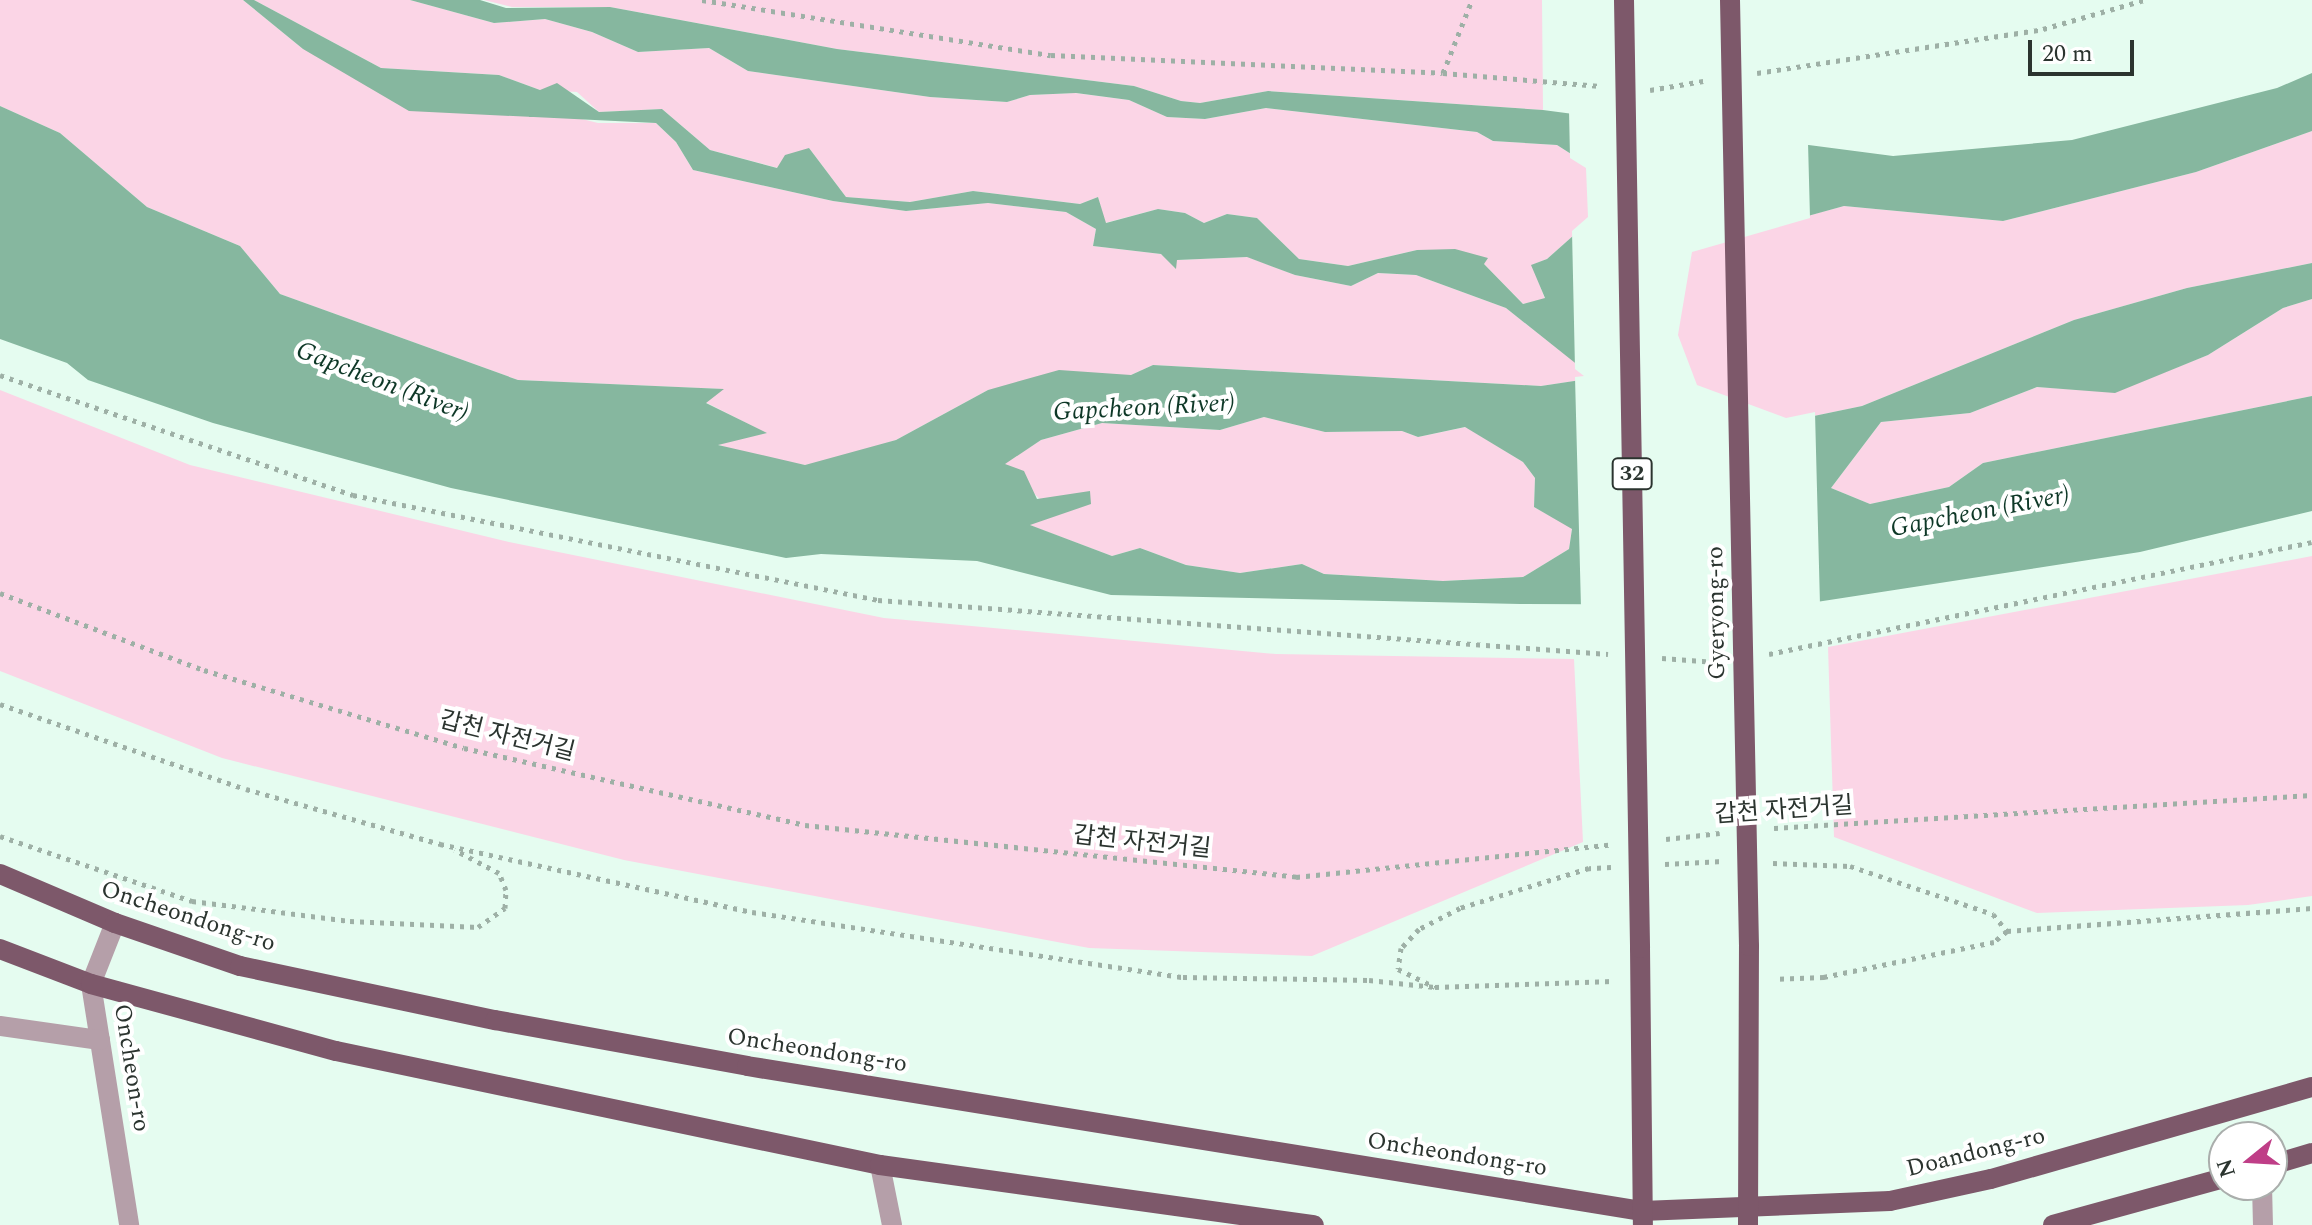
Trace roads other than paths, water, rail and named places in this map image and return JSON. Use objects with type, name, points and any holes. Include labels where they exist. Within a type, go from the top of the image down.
[{"type":"main road","name":"32","points":[[1624,0],[1642,1218]]},
{"type":"main road","name":"Gyeryong-ro","points":[[1730,0],[1750,980],[1748,1216]]},
{"type":"main road","name":"Oncheondong-ro","points":[[0,874],[115,923],[240,966],[511,1023],[1642,1218]]},
{"type":"main road","points":[[0,949],[91,984],[336,1051],[880,1165],[1314,1225]]},
{"type":"main road","name":"Doandong-ro","points":[[1642,1218],[1748,1216],[1890,1201],[1991,1179],[2312,1087]]},
{"type":"main road","points":[[2288,1160],[2312,1153]]},
{"type":"main road","points":[[2053,1225],[2208,1182]]},
{"type":"street","name":"Oncheon-ro","points":[[115,923],[91,984],[129,1225]]},
{"type":"street","points":[[0,1026],[100,1040]]},
{"type":"street","points":[[880,1165],[892,1225]]},
{"type":"street","points":[[2262,1201],[2263,1225]]},
{"type":"water","name":"Gapcheon (River)","points":[[243,0],[254,0],[381,68],[499,75],[540,90],[557,83],[599,112],[662,109],[710,150],[777,168],[785,155],[809,148],[846,197],[910,202],[973,191],[1080,204],[1098,197],[1106,223],[1158,209],[1185,213],[1204,223],[1227,214],[1257,218],[1299,259],[1348,266],[1417,250],[1455,249],[1488,258],[1484,264],[1523,304],[1545,298],[1531,265],[1547,259],[1592,219],[1590,166],[1557,145],[1493,141],[1477,132],[1266,108],[1205,119],[1167,117],[1129,100],[1076,93],[1030,95],[1007,102],[930,97],[748,71],[709,48],[638,52],[592,32],[545,19],[494,23],[410,0],[480,0],[506,8],[610,7],[837,49],[1134,86],[1181,101],[1200,103],[1268,91],[1543,110],[1893,156],[2072,140],[2277,88],[2312,73],[2312,131],[2196,172],[2003,221],[1844,206],[1689,249],[1674,335],[1693,388],[1785,422],[1862,406],[2074,320],[2187,288],[2312,263],[2312,299],[2283,308],[2208,355],[2115,393],[2037,387],[1970,413],[1881,422],[1831,488],[1870,504],[1949,487],[1983,463],[2312,396],[2312,511],[2140,552],[1797,605],[1520,604],[1111,595],[977,561],[821,554],[786,558],[451,488],[213,423],[88,380],[67,363],[0,339],[0,106],[60,133],[147,207],[240,246],[280,294],[518,380],[724,389],[706,403],[767,433],[718,445],[805,465],[896,440],[988,390],[1059,370],[1131,375],[1153,365],[1541,386],[1594,378],[1506,308],[1416,275],[1378,273],[1351,286],[1295,275],[1247,257],[1177,260],[1176,269],[1161,254],[1093,246],[1096,229],[1066,212],[988,203],[906,211],[833,201],[693,170],[676,142],[656,123],[409,111],[303,49]],"holes":[[[1264,417],[1325,432],[1402,431],[1418,437],[1465,427],[1523,462],[1535,478],[1534,507],[1572,529],[1569,549],[1523,577],[1443,581],[1324,574],[1302,564],[1240,573],[1186,565],[1140,548],[1112,556],[1030,525],[1091,504],[1090,491],[1037,499],[1024,471],[1005,464],[1041,440],[1102,423],[1220,430]]]}]
